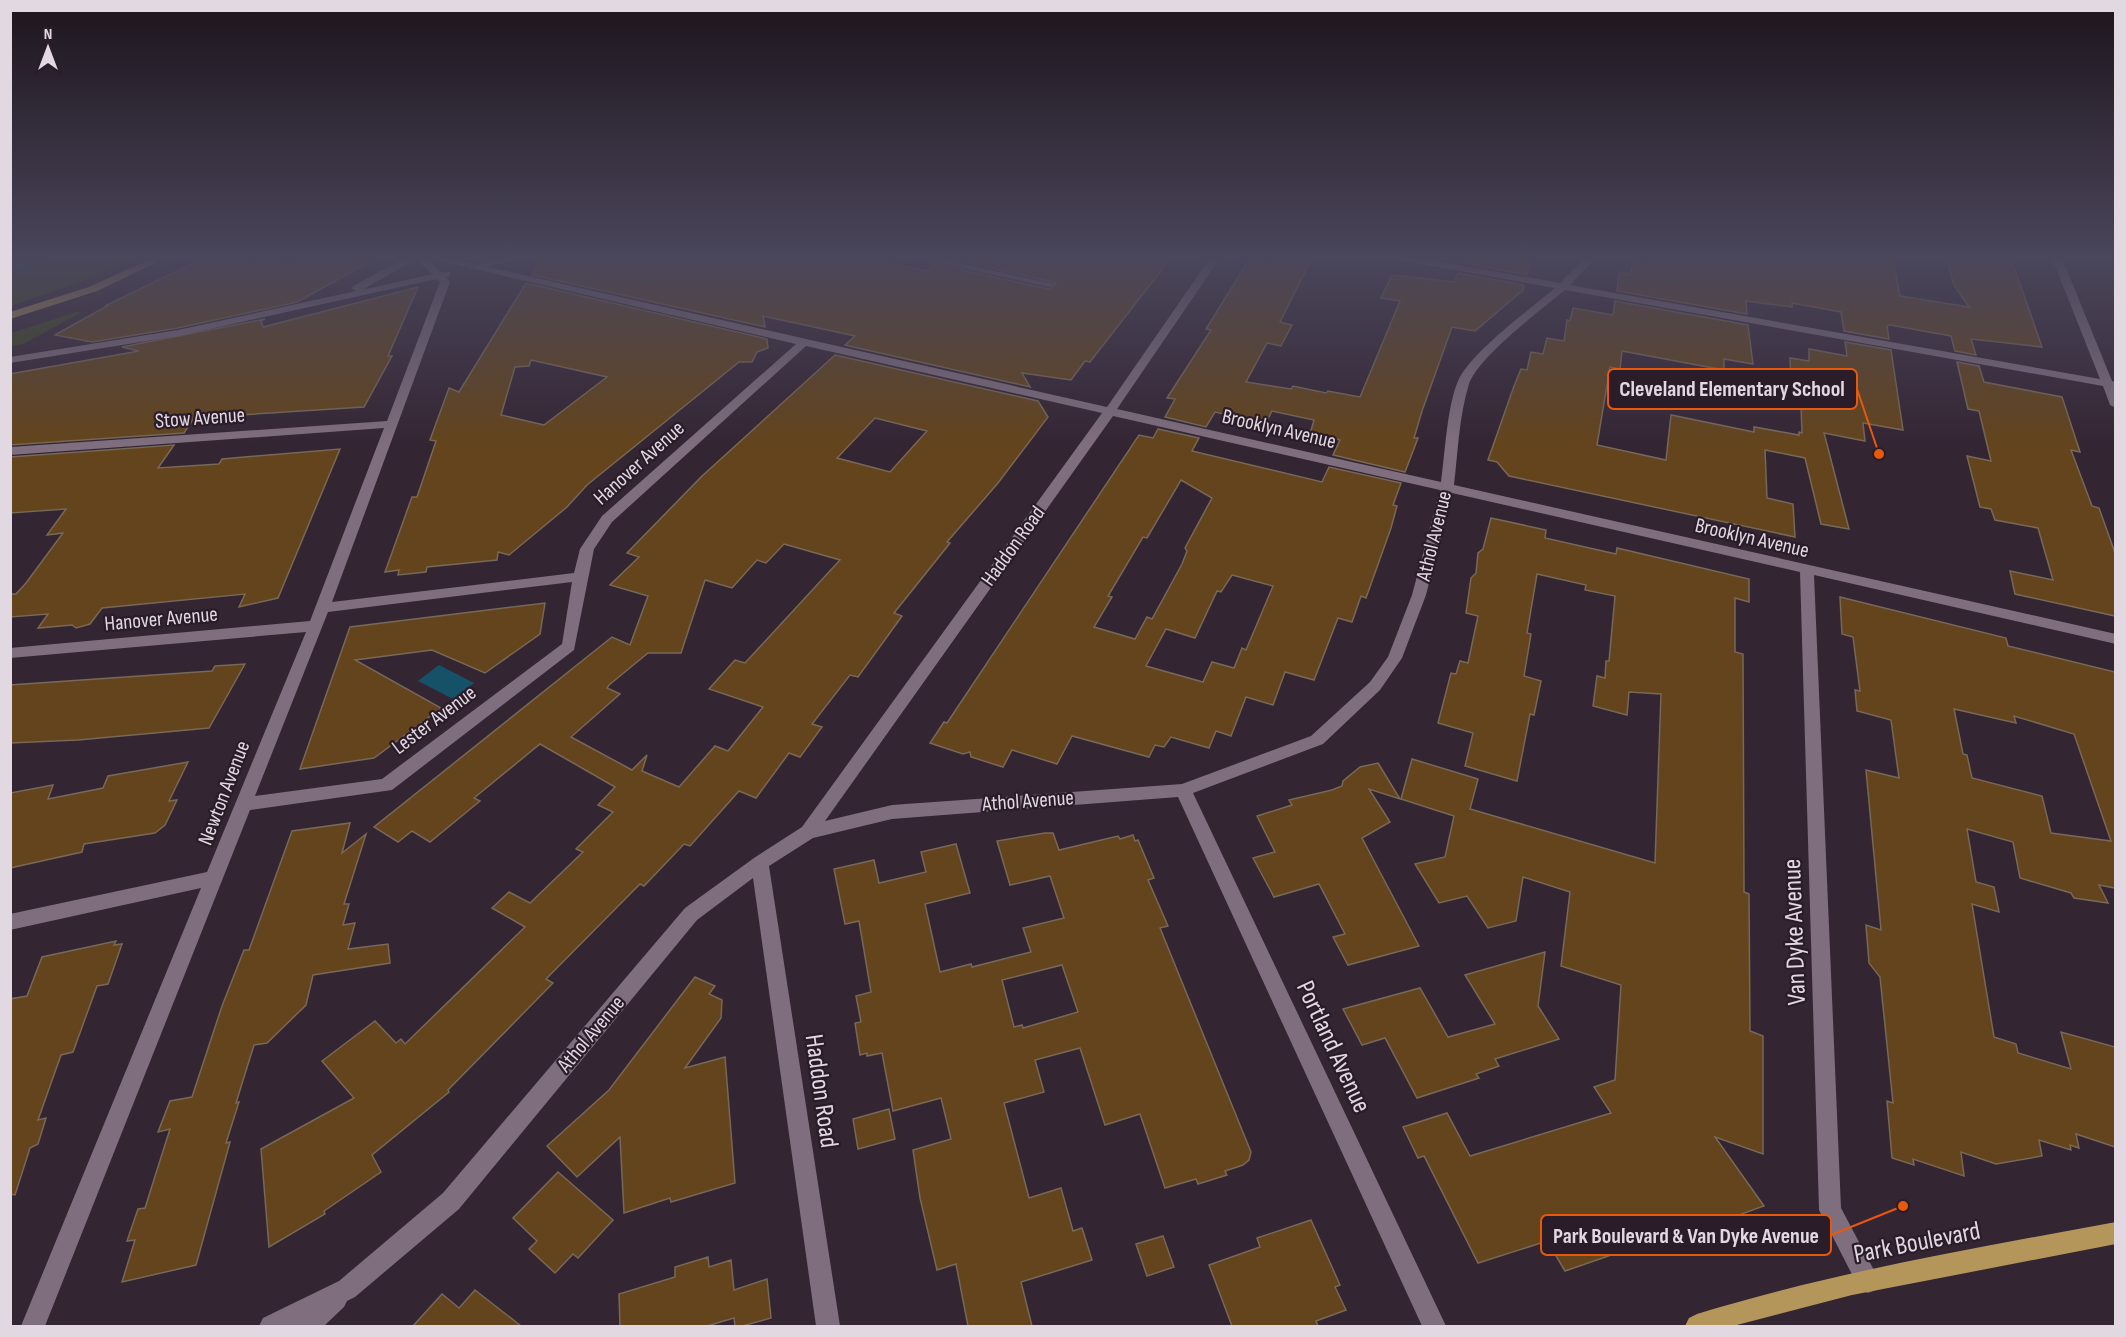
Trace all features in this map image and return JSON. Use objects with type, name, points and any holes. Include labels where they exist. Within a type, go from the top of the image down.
[{"type":"main road","name":"Park Boulevard","points":[[1697,1326],[1743,1318],[1868,1282],[2115,1233]]},
{"type":"street","points":[[10,360],[178,333],[235,320]]},
{"type":"street","name":"Newton Avenue","points":[[33,1326],[323,608],[431,320]]},
{"type":"street","name":"Brooklyn Avenue","points":[[712,320],[1807,571],[2115,639]]},
{"type":"street","name":"Haddon Road","points":[[808,832],[1110,411],[1172,320]]},
{"type":"street","name":"Athol Avenue","points":[[308,1326],[346,1289],[451,1201],[691,914],[760,863],[808,832],[892,812],[1183,790],[1317,740],[1375,686],[1395,658],[1419,595],[1447,488],[1455,422],[1464,381],[1490,348],[1523,320]]},
{"type":"street","points":[[1751,320],[2111,384]]},
{"type":"street","points":[[2084,320],[2111,384],[2115,405]]},
{"type":"street","name":"Hanover Avenue","points":[[580,577],[587,549],[607,519],[805,341]]},
{"type":"street","name":"Stow Avenue","points":[[10,451],[391,424]]},
{"type":"street","name":"Van Dyke Avenue","points":[[1807,571],[1830,1210],[1868,1282]]},
{"type":"street","points":[[323,608],[580,577]]},
{"type":"street","name":"Lester Avenue","points":[[243,804],[386,785],[569,646],[580,577]]},
{"type":"street","name":"Hanover Avenue","points":[[10,653],[315,626]]},
{"type":"street","name":"Portland Avenue","points":[[1183,790],[1434,1326]]},
{"type":"street","name":"Haddon Road","points":[[760,863],[828,1326]]},
{"type":"street","points":[[10,922],[215,878]]},
{"type":"street","name":"Athol Avenue","points":[[271,1326],[346,1289]]},
{"type":"green space","points":[[50,320],[67,320],[23,344],[11,346],[12,333]]},
{"type":"water","points":[[439,665],[474,683],[453,699],[418,681]]},
{"type":"building","points":[[81,320],[213,320],[92,342],[55,335]]},
{"type":"building","points":[[258,320],[262,320],[263,327],[289,320],[403,320],[388,356],[392,356],[364,407],[194,418],[184,433],[10,445],[10,374],[139,351],[122,347]]},
{"type":"building","points":[[503,320],[687,320],[767,339],[768,348],[757,352],[752,362],[739,362],[587,485],[567,507],[509,555],[498,552],[497,560],[427,567],[426,572],[398,575],[399,570],[385,572],[412,497],[417,497],[436,441],[430,440],[449,388],[459,392]],"holes":[[[531,360],[607,377],[544,425],[501,415],[515,367],[529,366]]]},
{"type":"building","points":[[735,320],[764,320],[765,327]]},
{"type":"building","points":[[783,320],[1122,320],[1090,362],[1085,361],[1071,380],[1022,373],[1030,387],[845,345],[855,336]]},
{"type":"building","points":[[1211,320],[1281,320],[1292,325],[1281,346],[1267,343],[1246,382],[1291,389],[1293,386],[1360,397],[1392,320],[1487,320],[1475,331],[1452,327],[1422,411],[1414,438],[1418,438],[1405,472],[1333,455],[1340,440],[1310,434],[1314,420],[1272,411],[1266,423],[1215,412],[1206,427],[1165,417],[1175,399],[1167,398],[1211,330],[1206,329]]},
{"type":"building","points":[[1567,320],[1722,320],[1748,325],[1753,364],[1724,359],[1724,370],[1622,351],[1620,369],[1610,367],[1597,445],[1666,460],[1671,415],[1754,432],[1754,427],[1799,435],[1799,432],[1802,433],[1800,381],[1791,380],[1790,358],[1809,361],[1809,349],[1847,356],[1845,342],[1891,350],[1903,430],[1863,423],[1865,441],[1824,433],[1849,529],[1821,524],[1805,458],[1765,450],[1767,498],[1793,504],[1795,537],[1509,476],[1497,462],[1488,460],[1514,386],[1521,369],[1527,370],[1531,352],[1543,354],[1547,338],[1564,341]]},
{"type":"building","points":[[1842,320],[2033,320],[2042,347],[1971,339],[1976,355],[1955,351],[1951,336],[1890,325],[1887,326],[1889,339],[1844,331]]},
{"type":"building","points":[[835,355],[1038,401],[1048,417],[998,483],[947,542],[950,543],[894,613],[902,616],[858,677],[850,675],[812,724],[822,727],[800,757],[789,753],[756,798],[739,791],[690,846],[684,844],[644,886],[640,884],[546,979],[553,983],[448,1090],[449,1092],[372,1155],[381,1172],[324,1211],[325,1214],[269,1247],[261,1149],[354,1098],[322,1061],[375,1021],[396,1043],[401,1039],[405,1044],[525,927],[492,908],[509,892],[530,903],[583,852],[576,849],[613,812],[598,805],[615,787],[540,744],[474,798],[480,801],[430,842],[412,831],[398,842],[374,827],[612,637],[630,645],[648,596],[610,585],[639,557],[627,553],[701,477]],"holes":[[[875,418],[927,431],[890,472],[837,458]],[[784,544],[840,560],[745,663],[735,660],[709,689],[763,707],[728,751],[715,746],[679,787],[642,771],[647,755],[632,770],[571,737],[620,694],[607,688],[609,685],[648,653],[681,653],[705,580],[732,588],[757,560],[766,563]]]},
{"type":"building","points":[[1957,362],[1979,366],[1984,382],[2062,397],[2080,452],[2071,450],[2092,506],[2099,508],[2115,553],[2115,616],[2015,594],[2010,571],[2053,580],[2038,528],[1995,520],[1991,509],[1980,507],[1967,456],[1991,461],[1979,411],[1968,409]]},
{"type":"building","points":[[1158,429],[1199,438],[1192,451],[1322,482],[1329,467],[1401,483],[1393,505],[1397,506],[1391,528],[1366,598],[1361,596],[1352,622],[1338,618],[1314,680],[1285,672],[1273,705],[1246,697],[1231,736],[1216,731],[1209,748],[1171,737],[1164,747],[1155,745],[1149,757],[1072,736],[1057,764],[1012,750],[1003,767],[971,757],[970,752],[963,754],[930,743],[944,722],[947,723],[1139,435],[1153,438]],"holes":[[[1181,480],[1212,498],[1185,548],[1187,551],[1182,564],[1152,619],[1147,617],[1135,639],[1094,627],[1112,597],[1108,596],[1143,537],[1147,538]],[[1232,575],[1273,586],[1246,650],[1242,648],[1234,668],[1212,662],[1203,682],[1146,666],[1166,629],[1195,638],[1217,591],[1221,592]]]},
{"type":"building","points":[[174,445],[158,468],[219,464],[222,459],[340,449],[278,598],[239,607],[245,594],[102,608],[90,624],[76,628],[72,625],[38,628],[48,614],[10,617],[10,594],[16,594],[26,583],[63,533],[47,535],[66,509],[10,513],[10,457]]},
{"type":"building","points":[[1491,518],[1546,530],[1545,538],[1616,554],[1617,548],[1749,579],[1749,602],[1735,598],[1735,652],[1743,654],[1744,892],[1749,894],[1750,1031],[1763,1036],[1763,1154],[1715,1137],[1764,1206],[1689,1233],[1686,1229],[1565,1271],[1552,1249],[1546,1252],[1541,1243],[1478,1263],[1424,1156],[1418,1158],[1403,1127],[1447,1113],[1470,1156],[1611,1113],[1594,1087],[1615,1080],[1621,985],[1561,966],[1570,892],[1523,877],[1516,921],[1488,928],[1467,896],[1439,903],[1415,864],[1445,857],[1454,816],[1401,799],[1412,759],[1478,779],[1470,809],[1655,863],[1661,694],[1629,692],[1627,715],[1593,706],[1597,676],[1605,678],[1606,661],[1609,661],[1615,596],[1585,590],[1586,585],[1537,574],[1527,633],[1531,634],[1524,676],[1541,681],[1534,715],[1530,714],[1517,781],[1465,766],[1473,733],[1438,723],[1451,673],[1456,674],[1460,661],[1468,663],[1478,616],[1466,613],[1471,578],[1476,573],[1478,553],[1483,549]]},
{"type":"building","points":[[1840,597],[2006,638],[2008,646],[2115,672],[2115,888],[2099,885],[2108,903],[2074,898],[2071,893],[2020,878],[2013,842],[1967,829],[1976,882],[1994,887],[1999,912],[1972,904],[1994,1037],[2016,1044],[2018,1053],[2071,1069],[2061,1032],[2115,1047],[2115,1147],[2076,1134],[2079,1148],[2070,1145],[2071,1150],[2039,1140],[2042,1156],[1996,1164],[1961,1152],[1964,1176],[1913,1159],[1914,1165],[1892,1158],[1887,1101],[1893,1103],[1880,977],[1869,963],[1866,925],[1881,930],[1866,770],[1899,778],[1891,720],[1857,711],[1855,690],[1860,691],[1853,637],[1842,634]],"holes":[[[1954,709],[2016,723],[2014,716],[2074,734],[2111,841],[2051,833],[2042,796],[1972,778],[1967,755],[1963,754]]]},
{"type":"building","points":[[545,603],[540,634],[485,673],[432,650],[355,660],[441,708],[374,758],[300,769],[350,627]]},
{"type":"building","points":[[245,664],[209,728],[78,740],[10,743],[10,685],[212,671],[215,666]]},
{"type":"building","points":[[188,762],[169,801],[177,800],[165,825],[155,833],[84,844],[82,852],[10,868],[10,793],[53,785],[48,799],[103,788],[108,776]]},
{"type":"building","points":[[1378,763],[1400,799],[1369,789],[1390,822],[1362,838],[1419,946],[1348,965],[1333,937],[1345,934],[1319,884],[1274,897],[1253,858],[1275,852],[1257,816],[1292,805],[1289,800],[1342,786],[1343,781],[1360,767]]},
{"type":"building","points":[[350,823],[342,853],[366,834],[344,904],[349,904],[343,925],[355,923],[348,949],[388,944],[390,963],[313,975],[306,1005],[267,1043],[254,1045],[236,1103],[239,1102],[226,1143],[230,1142],[196,1265],[122,1282],[135,1240],[127,1241],[138,1209],[145,1208],[170,1129],[158,1132],[170,1101],[192,1097],[222,1006],[244,950],[249,950],[292,831]]},
{"type":"building","points":[[1053,833],[1059,850],[1118,836],[1120,839],[1133,835],[1135,841],[1138,840],[1154,878],[1148,880],[1168,926],[1160,928],[1251,1152],[1249,1160],[1243,1165],[1225,1171],[1227,1175],[1198,1184],[1196,1179],[1165,1188],[1140,1114],[1105,1125],[1080,1048],[1035,1060],[1044,1092],[1004,1103],[1029,1198],[1061,1188],[1073,1231],[1082,1228],[1092,1260],[1021,1282],[1032,1326],[968,1326],[956,1264],[937,1270],[920,1198],[913,1150],[951,1139],[941,1098],[893,1111],[882,1053],[860,1055],[855,1023],[861,1022],[856,996],[871,992],[859,921],[845,924],[834,869],[874,860],[879,883],[926,872],[921,852],[956,844],[970,893],[925,904],[940,972],[971,964],[972,967],[1031,952],[1023,928],[1064,918],[1050,876],[1010,885],[997,841]],"holes":[[[1062,965],[1078,1012],[1023,1028],[1022,1025],[1014,1027],[1002,980]]]},
{"type":"building","points":[[116,941],[114,945],[122,944],[108,984],[97,986],[73,1052],[61,1055],[38,1120],[46,1118],[38,1144],[30,1148],[15,1195],[10,1194],[10,999],[27,996],[42,957]]},
{"type":"building","points":[[1545,952],[1538,1006],[1559,1039],[1495,1059],[1499,1066],[1476,1074],[1479,1078],[1417,1098],[1385,1038],[1362,1045],[1343,1009],[1420,988],[1448,1037],[1495,1024],[1465,975]]},
{"type":"building","points":[[695,977],[715,986],[709,994],[722,1000],[721,1018],[685,1068],[725,1057],[735,1183],[671,1202],[670,1198],[624,1213],[620,1137],[577,1177],[547,1146],[609,1090]]},
{"type":"building","points":[[889,1109],[895,1139],[858,1149],[853,1119]]},
{"type":"building","points":[[558,1172],[613,1220],[578,1258],[573,1254],[555,1273],[529,1249],[537,1241],[513,1218]]},
{"type":"building","points":[[1311,1220],[1340,1285],[1335,1287],[1346,1310],[1316,1321],[1318,1326],[1232,1326],[1209,1265],[1260,1247],[1257,1238]]},
{"type":"building","points":[[1163,1236],[1174,1267],[1147,1276],[1136,1244]]},
{"type":"building","points":[[708,1257],[709,1267],[731,1260],[734,1290],[767,1279],[771,1318],[742,1326],[735,1326],[734,1318],[707,1326],[620,1326],[619,1294],[675,1277],[675,1267]]},
{"type":"building","points":[[475,1290],[521,1326],[413,1326],[442,1294],[459,1308]]},
{"type":"place","name":"Cleveland Elementary School","points":[[1879,454]]},
{"type":"place","name":"Park Boulevard & Van Dyke Avenue","points":[[1903,1206]]}]
